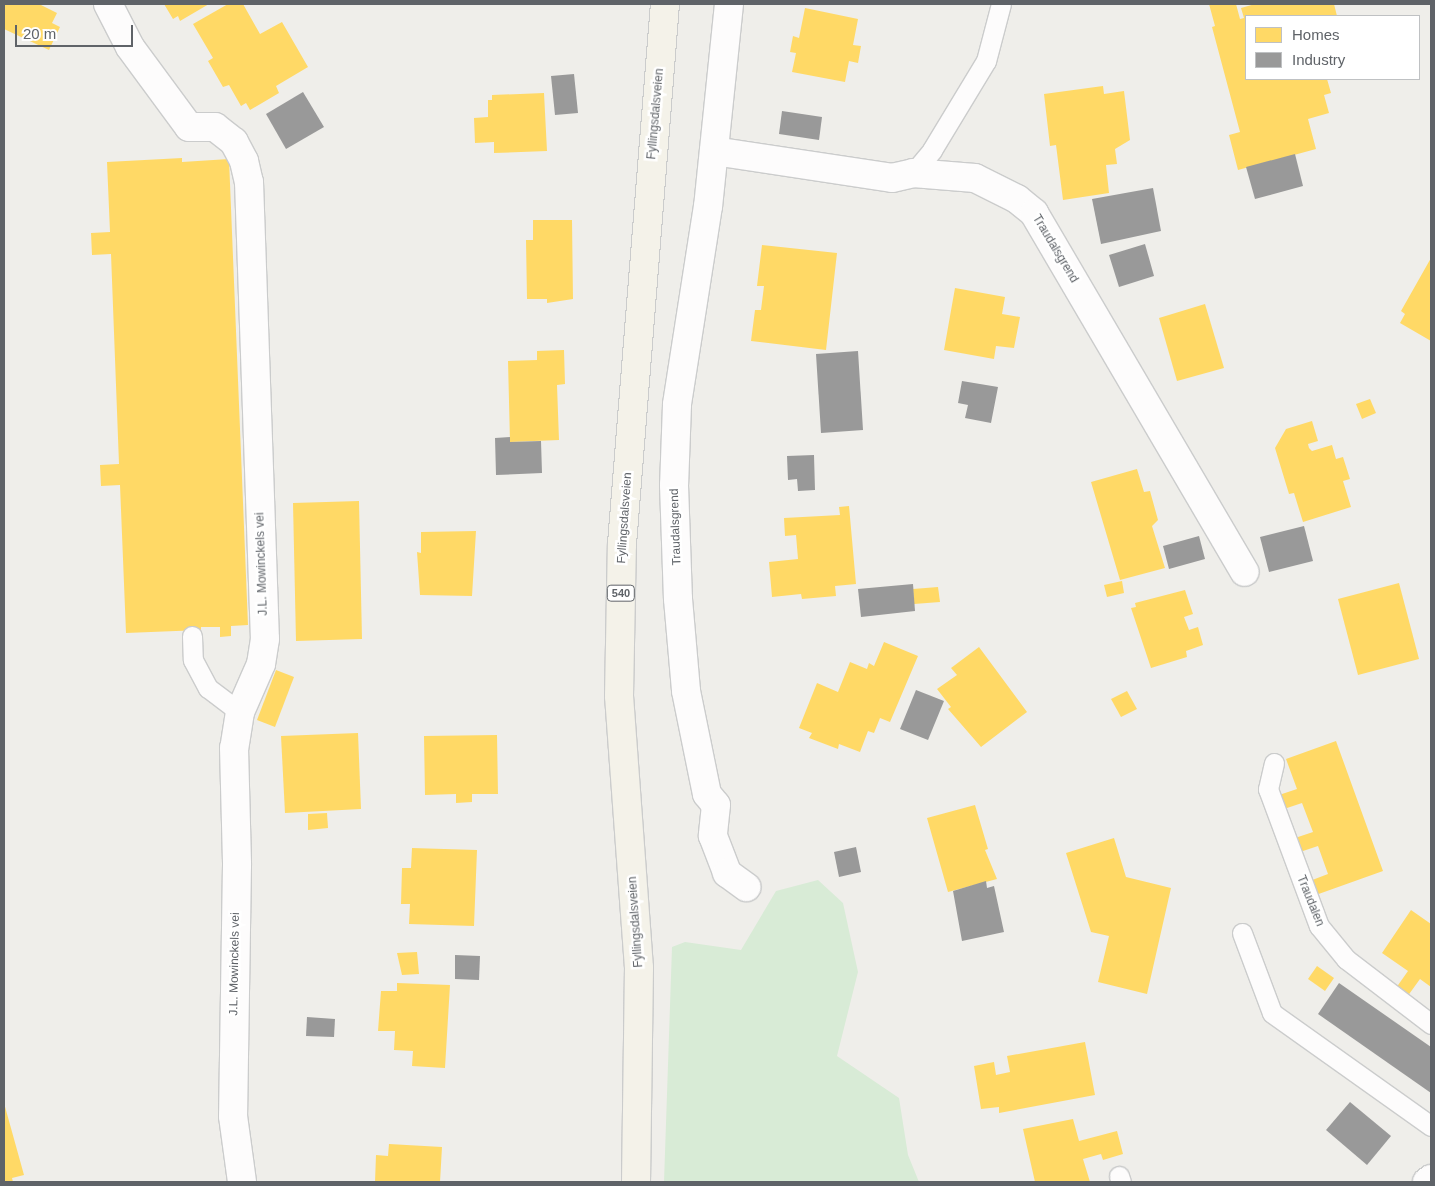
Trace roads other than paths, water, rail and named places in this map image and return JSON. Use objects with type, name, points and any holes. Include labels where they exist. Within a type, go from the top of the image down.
[{"type":"main road","name":"Fyllingsdalsveien","points":[[636,1182],[639,968],[619,696],[622,544],[665,4]]},
{"type":"street","name":"J.L. Mowinckels vei","points":[[108,4],[130,48],[189,127],[215,127],[234,142],[244,161],[248,182],[265,640],[261,664],[240,712],[234,748],[237,865],[233,1116],[242,1182]]},
{"type":"street","name":"Traudalsgrend","points":[[729,4],[714,151],[677,405],[674,485],[678,599],[686,691],[707,794],[716,805],[713,836],[727,873],[746,887]]},
{"type":"street","name":"Traudalsgrend","points":[[714,151],[892,178],[913,173],[975,178],[1011,195],[1034,213],[1245,572]]},
{"type":"street","points":[[1427,1182],[1431,1179]]},
{"type":"lane","points":[[913,173],[937,142],[986,60],[1001,4]]},
{"type":"lane","points":[[192,636],[193,660],[208,688],[240,712]]},
{"type":"lane","name":"Traudalen","points":[[1274,763],[1268,789],[1319,926],[1346,959],[1431,1024]]},
{"type":"lane","points":[[1242,933],[1272,1013],[1431,1126]]}]
